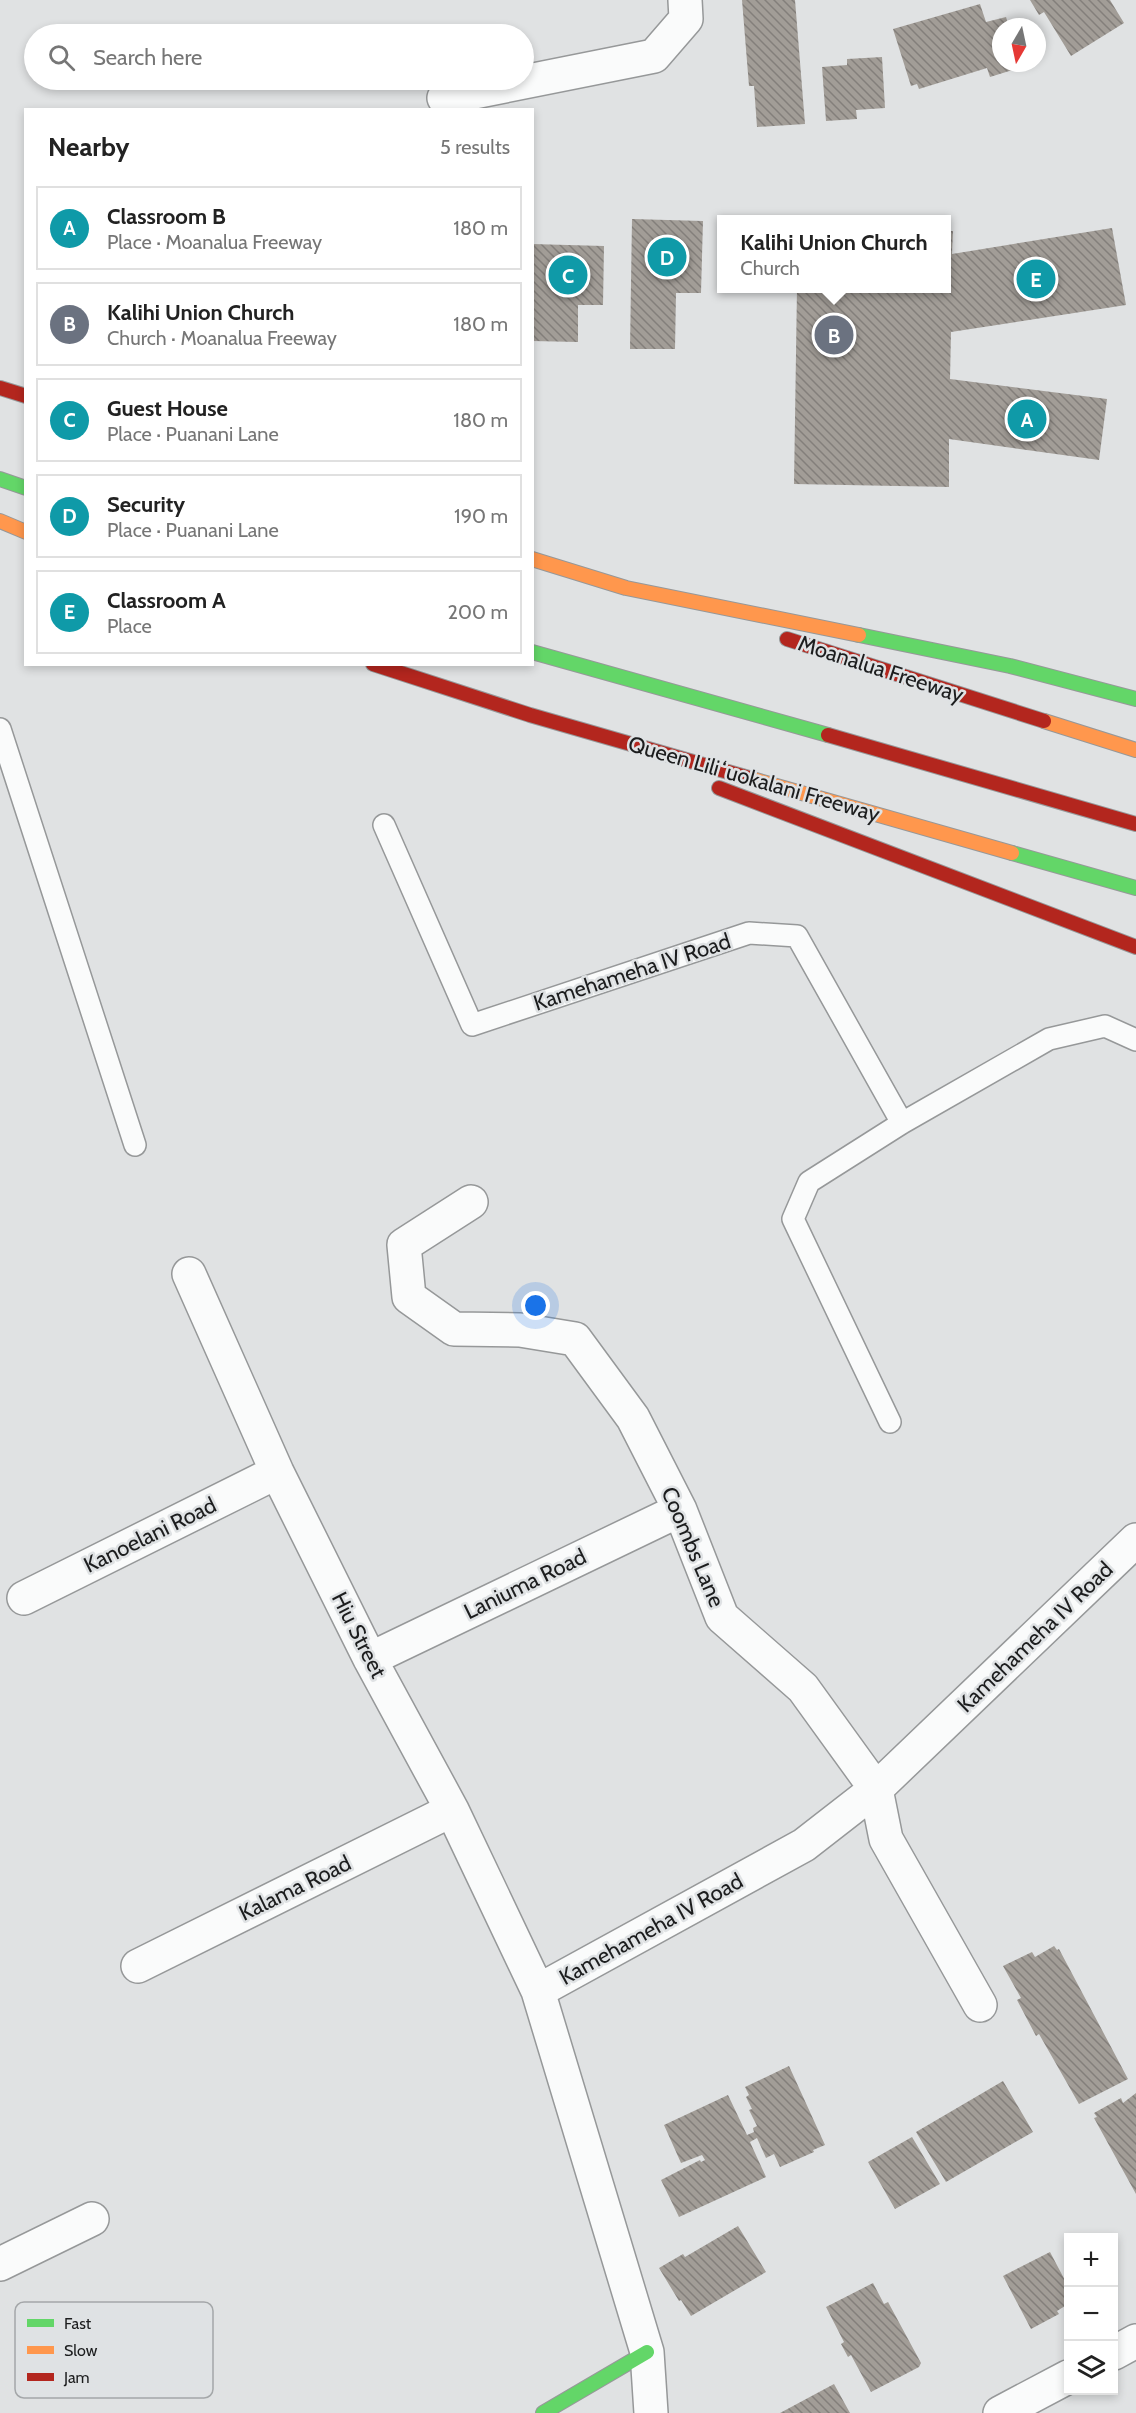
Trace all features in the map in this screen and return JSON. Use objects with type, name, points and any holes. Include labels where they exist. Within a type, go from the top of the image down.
[{"type":"main road","points":[[0,388],[24,395]]},
{"type":"main road","points":[[0,478],[24,487]]},
{"type":"main road","points":[[0,521],[24,531]]},
{"type":"main road","points":[[534,560],[750,627]]},
{"type":"main road","points":[[626,588],[1010,666],[1136,699]]},
{"type":"main road","name":"Moanalua Freeway","points":[[773,634],[1136,750]]},
{"type":"main road","points":[[534,653],[964,772],[1136,824]]},
{"type":"main road","name":"Queen Liliʻuokalani Freeway","points":[[380,666],[530,715],[1136,888]]},
{"type":"main road","points":[[530,715],[673,771]]},
{"type":"main road","points":[[706,783],[1136,947]]},
{"type":"main road","points":[[543,2413],[647,2352]]},
{"type":"street","points":[[534,80],[654,56],[686,20],[685,0]]},
{"type":"street","points":[[444,98],[484,90]]},
{"type":"street","name":"Coombs Lane","points":[[471,1202],[404,1245],[409,1298],[454,1329],[520,1330],[575,1339],[633,1418],[680,1510],[722,1617],[802,1688],[876,1789],[886,1839],[980,2005]]},
{"type":"street","name":"Hiu Street","points":[[189,1274],[277,1472],[370,1659],[452,1810],[538,1991]]},
{"type":"street","name":"Kanoelani Road","points":[[24,1598],[277,1472]]},
{"type":"street","name":"Laniuma Road","points":[[370,1659],[680,1510]]},
{"type":"street","name":"Kamehameha IV Road","points":[[651,2413],[647,2352],[538,1991],[804,1845],[876,1789],[1136,1540]]},
{"type":"street","name":"Kalama Road","points":[[138,1966],[452,1810]]},
{"type":"street","points":[[0,2264],[92,2219]]},
{"type":"street","points":[[1118,2350],[1136,2341]]},
{"type":"street","points":[[1000,2413],[1064,2379]]},
{"type":"lane","points":[[0,729],[135,1145]]},
{"type":"lane","name":"Kamehameha IV Road","points":[[384,825],[472,1025],[750,933],[797,936],[902,1123]]},
{"type":"lane","points":[[890,1422],[793,1219],[809,1182],[902,1123],[1049,1039],[1105,1026],[1136,1040]]},
{"type":"building","points":[[742,0],[795,0],[805,124],[757,127],[754,86],[749,86]]},
{"type":"building","points":[[1030,0],[1110,0],[1124,23],[1071,56],[1044,12],[1039,15]]},
{"type":"building","points":[[980,4],[986,22],[992,20],[992,72],[1006,72],[990,77],[987,68],[919,89],[917,84],[911,86],[893,29]]},
{"type":"building","points":[[882,57],[885,108],[856,110],[857,119],[826,121],[822,67],[847,65],[847,59]]},
{"type":"building","points":[[632,219],[703,221],[701,293],[676,293],[675,349],[630,349]]},
{"type":"building","points":[[1112,228],[1126,305],[951,332],[950,379],[1107,399],[1099,460],[949,439],[949,487],[794,484],[797,293],[951,293],[951,231],[953,231],[952,254]]},
{"type":"building","points":[[534,244],[604,246],[603,305],[578,305],[578,342],[534,341]]},
{"type":"building","points":[[1054,1946],[1057,1950],[1059,1949],[1128,2079],[1079,2104],[1039,2034],[1036,2036],[1017,2000],[1021,1998],[1003,1966],[1032,1952],[1035,1957]]},
{"type":"building","points":[[789,2066],[825,2145],[780,2167],[774,2154],[766,2158],[757,2138],[750,2142],[766,2177],[679,2217],[661,2180],[700,2160],[701,2162],[705,2160],[702,2155],[681,2163],[664,2125],[728,2095],[747,2135],[754,2132],[753,2128],[757,2126],[749,2110],[752,2109],[746,2097],[749,2095],[745,2087]]},
{"type":"building","points":[[1003,2081],[1033,2132],[946,2182],[916,2132]]},
{"type":"building","points":[[1136,2093],[1136,2194],[1094,2118],[1097,2117],[1094,2113],[1121,2098],[1123,2103]]},
{"type":"building","points":[[912,2137],[940,2184],[895,2209],[868,2162]]},
{"type":"building","points":[[738,2226],[766,2272],[691,2316],[659,2268],[683,2254],[685,2257]]},
{"type":"building","points":[[1050,2252],[1064,2278],[1064,2307],[1057,2311],[1059,2314],[1031,2329],[1003,2276]]},
{"type":"building","points":[[873,2283],[884,2304],[888,2302],[921,2363],[919,2367],[871,2392],[851,2355],[848,2357],[841,2344],[844,2342],[826,2307]]},
{"type":"building","points":[[834,2384],[850,2413],[780,2413]]},
{"type":"traffic: fast","points":[[0,479],[24,487]]},
{"type":"traffic: fast","points":[[859,635],[1010,666],[1136,699]]},
{"type":"traffic: fast","points":[[534,653],[828,735]]},
{"type":"traffic: fast","points":[[1012,853],[1136,888]]},
{"type":"traffic: fast","points":[[543,2413],[647,2352]]},
{"type":"traffic: slow","points":[[0,521],[24,531]]},
{"type":"traffic: slow","points":[[534,560],[626,588],[859,635]]},
{"type":"traffic: slow","points":[[1044,721],[1136,750]]},
{"type":"traffic: slow","points":[[749,778],[1012,853]]},
{"type":"traffic: jam","points":[[0,388],[24,395]]},
{"type":"traffic: jam","points":[[787,639],[1044,721]]},
{"type":"traffic: jam","points":[[379,666],[530,715],[749,778]]},
{"type":"traffic: jam","points":[[828,735],[1136,824]]},
{"type":"traffic: jam","points":[[719,788],[1136,947]]},
{"type":"place","name":"Security","points":[[667,257]]},
{"type":"place","name":"Guest House","points":[[568,275]]},
{"type":"place","name":"Classroom A","points":[[1036,279]]},
{"type":"place","name":"Kalihi Union Church","points":[[834,335]]},
{"type":"place","name":"Classroom B","points":[[1027,419]]}]
